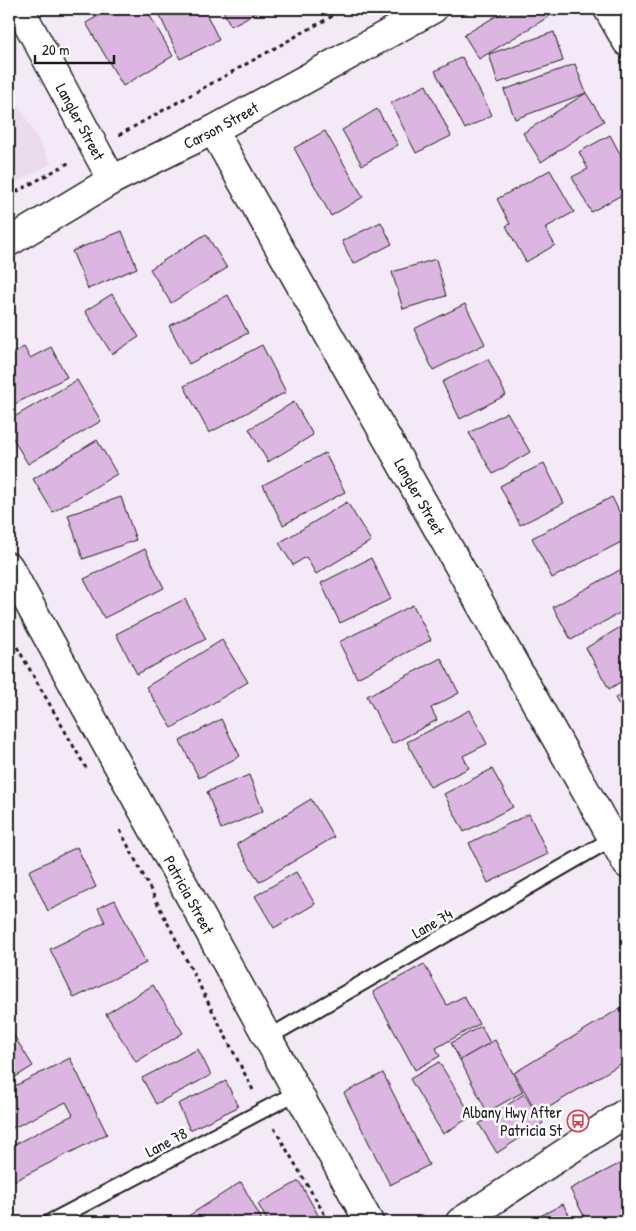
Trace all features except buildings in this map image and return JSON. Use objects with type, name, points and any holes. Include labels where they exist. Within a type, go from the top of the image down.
[{"type":"street","name":"Langler Street","points":[[20,9],[112,180]]},
{"type":"street","name":"Carson Street","points":[[9,242],[112,180],[213,130],[433,9]]},
{"type":"street","points":[[608,9],[627,42]]},
{"type":"street","name":"Langler Street","points":[[213,130],[620,834],[627,864]]},
{"type":"street","name":"Patricia Street","points":[[9,567],[369,1222]]},
{"type":"street","points":[[460,1222],[627,1112]]},
{"type":"lane","name":"Lane 74","points":[[269,1038],[620,834]]},
{"type":"lane","name":"Lane 78","points":[[50,1222],[298,1092]]},
{"type":"path","points":[[9,196],[346,9]]},
{"type":"path","points":[[9,633],[90,775]]},
{"type":"path","points":[[118,826],[264,1110],[329,1222]]},
{"type":"path","points":[[9,1206],[18,1222]]},
{"type":"shaded area","points":[[9,88],[51,163],[9,187]]},
{"type":"place","name":"Albany Hwy After Patricia St","points":[[578,1121]]}]
